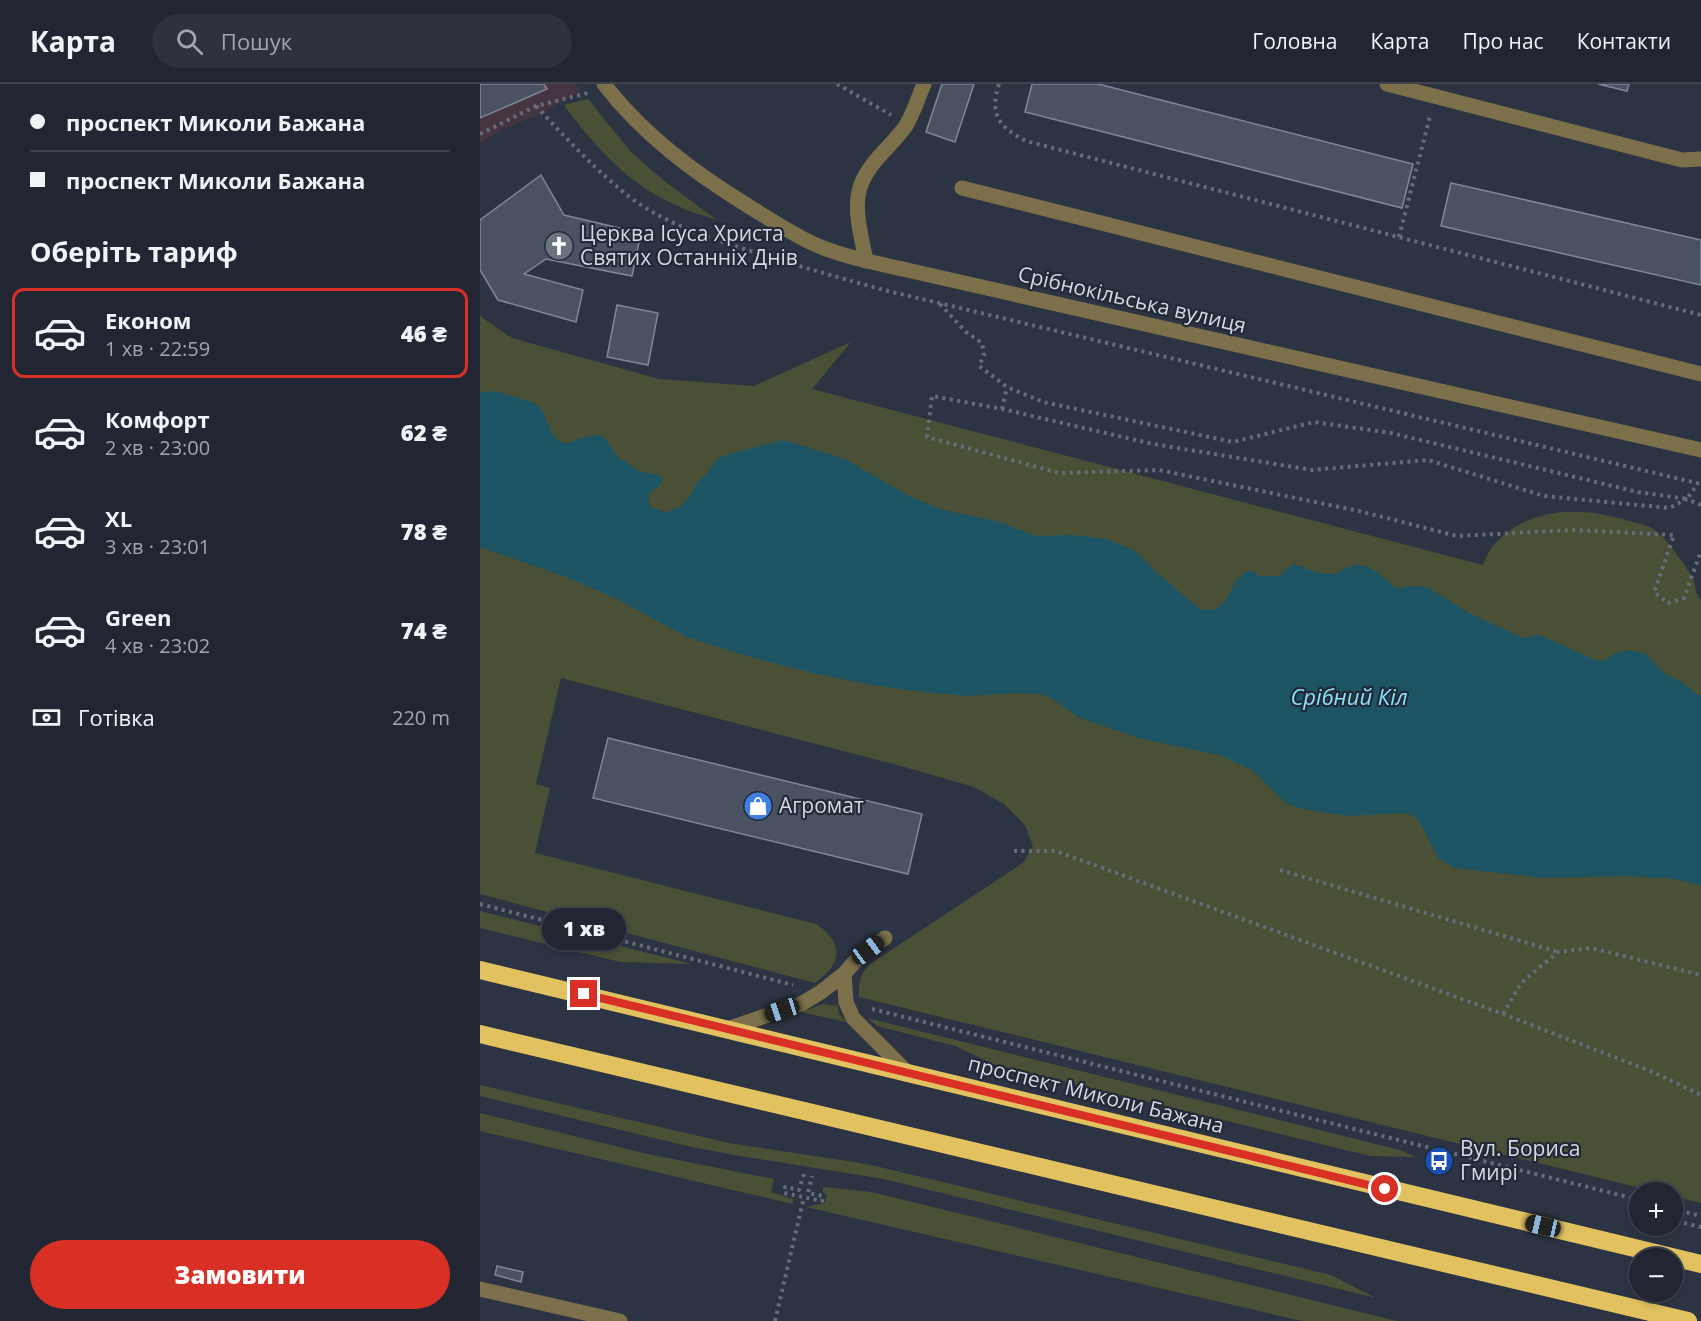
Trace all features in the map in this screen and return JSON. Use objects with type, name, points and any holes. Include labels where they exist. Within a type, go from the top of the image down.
[{"type":"highway","name":"проспект Миколи Бажана","points":[[480,970],[1701,1264]]},
{"type":"highway","points":[[480,1034],[1688,1321]]},
{"type":"street","points":[[866,261],[857,206],[859,190],[864,175],[907,124],[924,84]]},
{"type":"street","points":[[1387,84],[1682,159],[1701,159]]},
{"type":"street","name":"Срібнокільська вулиця","points":[[605,86],[633,118],[671,152],[714,185],[815,244],[866,261],[1701,450]]},
{"type":"street","points":[[963,188],[1701,374]]},
{"type":"street","points":[[727,1029],[801,1004],[844,974],[858,958],[885,938]]},
{"type":"street","points":[[844,974],[846,1002],[853,1018],[908,1072]]},
{"type":"street","points":[[480,1289],[620,1321]]},
{"type":"path","points":[[837,84],[907,124]]},
{"type":"path","points":[[999,84],[995,97],[995,109],[999,122],[1010,133],[1026,141],[1701,315]]},
{"type":"path","points":[[480,134],[536,106],[605,86]]},
{"type":"path","points":[[1399,237],[1435,96]]},
{"type":"path","points":[[939,303],[966,332],[981,343],[984,355],[980,366],[1007,387],[1043,402],[1233,442],[1314,422],[1391,433],[1638,492],[1687,499],[1701,505]]},
{"type":"path","points":[[1002,409],[1007,387]]},
{"type":"path","points":[[1698,483],[1687,499],[1669,508],[1544,496],[1428,460],[1312,470],[1153,444],[1002,409],[932,396],[927,437],[1059,472],[1160,470],[1359,511],[1457,536],[1574,530],[1674,535],[1654,592],[1668,603],[1684,598],[1701,550]]},
{"type":"path","points":[[1014,851],[1056,851],[1503,1014],[1653,1072],[1701,1095]]},
{"type":"path","points":[[1280,870],[1558,952],[1591,948],[1701,975]]},
{"type":"path","points":[[480,904],[821,992]]},
{"type":"path","points":[[1503,1014],[1521,983],[1558,952]]},
{"type":"path","points":[[846,1002],[1629,1197]]},
{"type":"path","points":[[804,1173],[799,1190],[785,1187],[784,1193],[822,1201],[823,1196],[808,1192],[813,1176]]},
{"type":"path","points":[[774,1321],[804,1197]]},
{"type":"path","points":[[1683,1212],[1701,1216]]},
{"type":"path","points":[[1684,1223],[1701,1227]]},
{"type":"shaded area","points":[[480,84],[576,84],[580,91],[540,115],[502,129],[480,144]]},
{"type":"green space","points":[[588,99],[630,151],[663,180],[717,220],[687,210],[644,188],[600,150],[564,105]]},
{"type":"green space","points":[[480,316],[512,338],[659,379],[754,386],[851,342],[812,389],[1483,565],[1492,547],[1507,533],[1537,517],[1554,513],[1588,512],[1642,524],[1657,532],[1669,544],[1693,579],[1701,600],[1701,1203],[1683,1198],[1683,1182],[1629,1182],[1629,1185],[859,997],[860,979],[870,964],[1023,863],[1033,846],[1025,825],[1004,804],[974,787],[561,678],[536,784],[550,788],[535,853],[816,924],[832,938],[836,953],[835,961],[824,976],[815,983],[480,894]]},
{"type":"green space","points":[[480,911],[692,964],[620,962],[480,928]]},
{"type":"green space","points":[[823,1004],[838,1006],[839,1014],[846,1022],[801,1012]]},
{"type":"green space","points":[[867,1018],[1400,1150],[1416,1157],[1370,1156],[993,1064],[955,1046],[877,1026]]},
{"type":"green space","points":[[480,1085],[729,1143],[867,1164],[1331,1275],[1376,1298],[884,1179],[687,1146],[480,1096]]},
{"type":"green space","points":[[480,1113],[643,1153],[774,1179],[771,1192],[793,1199],[793,1204],[480,1131]]},
{"type":"green space","points":[[823,1187],[871,1192],[1397,1321],[1302,1321],[806,1207],[825,1203],[827,1196],[823,1192]]},
{"type":"water","name":"Срібний Кіл","points":[[494,391],[538,405],[558,440],[567,443],[591,436],[604,437],[619,459],[637,470],[661,476],[662,482],[650,493],[648,501],[652,508],[666,512],[680,507],[715,461],[725,455],[784,440],[845,459],[911,497],[944,510],[997,521],[1036,536],[1072,535],[1106,539],[1136,551],[1156,572],[1200,609],[1214,610],[1224,603],[1236,581],[1245,572],[1253,571],[1260,576],[1280,576],[1294,564],[1316,572],[1333,574],[1357,565],[1375,571],[1396,588],[1420,586],[1431,589],[1467,612],[1523,638],[1540,635],[1595,660],[1603,661],[1616,653],[1627,650],[1645,653],[1664,673],[1701,695],[1701,885],[1675,879],[1627,876],[1543,878],[1455,868],[1438,858],[1419,821],[1411,815],[1400,813],[1349,816],[1307,810],[1287,804],[1252,770],[1219,755],[1138,738],[1080,718],[1051,698],[1040,694],[966,696],[871,685],[808,672],[687,637],[617,599],[568,578],[480,547],[480,393]]},
{"type":"building","points":[[480,84],[544,84],[547,89],[480,118]]},
{"type":"building","points":[[942,84],[974,84],[955,142],[926,132]]},
{"type":"building","points":[[1032,84],[1098,84],[1413,164],[1402,208],[1025,112]]},
{"type":"building","points":[[1598,84],[1629,84],[1627,91]]},
{"type":"building","name":"Церква Ісуса Христа Святих Останніх Днів","points":[[541,175],[564,215],[641,233],[632,276],[546,259],[524,274],[583,290],[576,322],[498,300],[480,270],[480,220]]},
{"type":"building","points":[[1451,183],[1701,240],[1701,285],[1441,226]]},
{"type":"building","points":[[617,305],[658,313],[648,365],[607,357]]},
{"type":"building","name":"Агромат","points":[[608,738],[922,814],[908,874],[593,798]]},
{"type":"building","points":[[497,1266],[523,1272],[521,1282],[495,1275]]},
{"type":"place","name":"Церква Ісуса Христа Святих Останніх Днів","points":[[559,246]]},
{"type":"place","name":"Агромат","points":[[758,806]]},
{"type":"place","name":"Вул. Бориса Гмирі","points":[[1439,1161]]},
{"type":"route","points":[[584,994],[1385,1189]]}]
